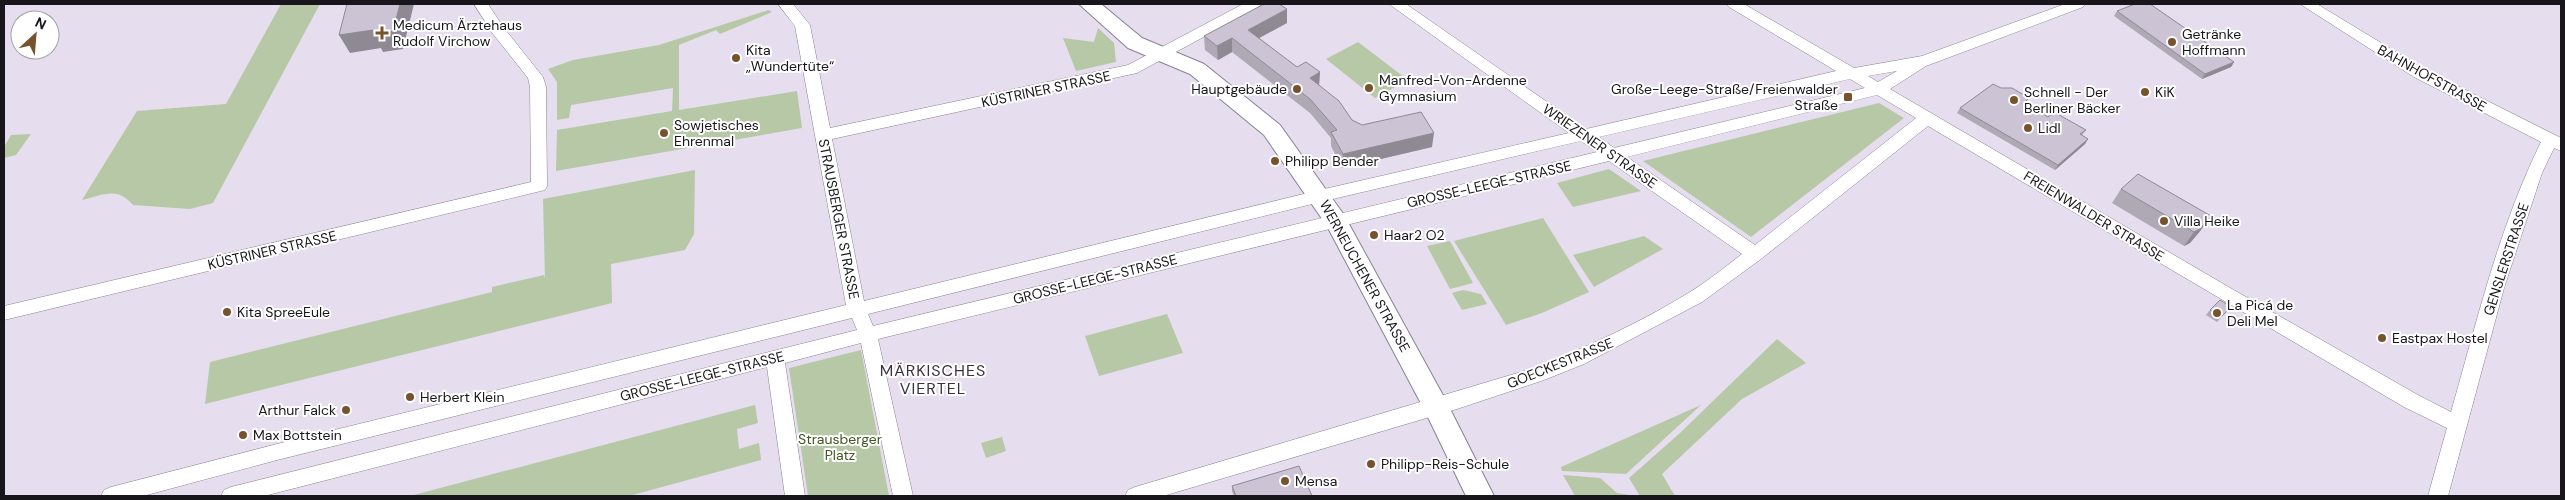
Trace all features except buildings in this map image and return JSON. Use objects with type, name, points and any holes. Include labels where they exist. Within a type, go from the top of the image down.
[{"type":"street","name":"KÜSTRINER STRASSE","points":[[4,313],[539,186],[540,126],[538,87],[535,77],[498,31],[481,4]]},
{"type":"street","name":"STRAUSBERGER STRASSE","points":[[785,4],[802,24],[856,308],[868,334],[903,496]]},
{"type":"street","name":"WERNEUCHENER STRASSE","points":[[1089,4],[1135,43],[1197,69],[1272,130],[1336,221],[1436,407],[1480,496]]},
{"type":"street","name":"KÜSTRINER STRASSE","points":[[823,135],[1132,69],[1254,4]]},
{"type":"street","name":"WRIEZENER STRASSE","points":[[1396,4],[1755,254]]},
{"type":"street","name":"FREIENWALDER STRASSE","points":[[1734,4],[2226,294],[2411,401],[2457,424]]},
{"type":"street","points":[[2035,4],[2050,14]]},
{"type":"street","name":"GROSSE-LEEGE-STRASSE","points":[[231,496],[868,334],[1878,89],[1925,61],[2078,4]]},
{"type":"street","name":"BAHNHOFSTRASSE","points":[[2307,4],[2419,73],[2556,142]]},
{"type":"street","name":"GROSSE-LEEGE-STRASSE","points":[[110,496],[264,455],[856,308],[1320,196],[1853,74],[1925,61]]},
{"type":"street","name":"GOECKESTRASSE","points":[[1135,496],[1436,407],[1537,375],[1628,334],[1696,296],[1755,254],[1928,118]]},
{"type":"street","name":"GENSLERSTRASSE","points":[[2438,496],[2507,253],[2534,173],[2556,142]]},
{"type":"street","points":[[775,358],[795,496]]},
{"type":"street","points":[[261,488],[264,455]]},
{"type":"green space","points":[[281,4],[320,4],[213,203],[190,209],[133,205],[127,199],[115,194],[103,194],[82,200],[137,111],[226,104]]},
{"type":"green space","points":[[769,10],[772,12],[720,34],[716,30],[679,45],[679,110],[797,91],[802,128],[556,171],[557,130],[672,111],[673,88],[571,105],[569,118],[557,120],[557,82],[548,69],[573,60],[659,45]]},
{"type":"green space","points":[[1098,28],[1114,43],[1116,62],[1076,71],[1063,38],[1094,42]]},
{"type":"green space","points":[[1358,42],[1408,80],[1375,98],[1326,59]]},
{"type":"green space","points":[[1879,103],[1904,118],[1751,237],[1643,161]]},
{"type":"green space","points":[[31,134],[16,155],[4,158],[4,147],[11,135]]},
{"type":"green space","points":[[1609,169],[1641,191],[1573,207],[1557,183]]},
{"type":"green space","points":[[695,170],[694,234],[685,250],[611,264],[612,303],[205,404],[210,362],[492,292],[492,287],[544,275],[545,278],[543,199]]},
{"type":"green space","points":[[1543,218],[1589,292],[1542,313],[1506,325],[1454,241]]},
{"type":"green space","points":[[1644,236],[1663,249],[1594,287],[1573,255]]},
{"type":"green space","points":[[1450,241],[1473,283],[1450,289],[1427,246]]},
{"type":"green space","points":[[1463,290],[1481,294],[1487,304],[1462,310],[1452,293]]},
{"type":"green space","points":[[1167,314],[1183,353],[1099,376],[1085,336]]},
{"type":"green space","points":[[1777,339],[1806,363],[1742,399],[1662,474],[1675,496],[1640,496],[1629,478],[1680,433]]},
{"type":"green space","name":"Strausberger Platz","points":[[861,350],[889,496],[808,496],[789,368]]},
{"type":"green space","points":[[755,405],[758,423],[737,429],[739,449],[759,443],[761,460],[629,496],[410,496]]},
{"type":"green space","points":[[1701,405],[1626,474],[1562,471],[1561,467]]},
{"type":"green space","points":[[1002,437],[1006,451],[986,458],[981,443]]},
{"type":"green space","points":[[1563,475],[1600,478],[1617,493],[1635,496],[1575,496]]},
{"type":"tram line","points":[[4,4],[9,4]]},
{"type":"place","name":"Medicum Ärztehaus Rudolf Virchow","points":[[382,33]]},
{"type":"place","name":"Getränke Hoffmann","points":[[2172,42]]},
{"type":"place","name":"Kita „Wundertüte“","points":[[736,58]]},
{"type":"place","name":"Manfred-Von-Ardenne Gymnasium","points":[[1369,88]]},
{"type":"place","name":"Hauptgebäude","points":[[1297,89]]},
{"type":"place","name":"KiK","points":[[2145,92]]},
{"type":"place","name":"Große-Leege-Straße/Freienwalder Straße","points":[[1848,97]]},
{"type":"place","name":"Schnell - Der Berliner Bäcker","points":[[2014,100]]},
{"type":"place","name":"Lidl","points":[[2028,128]]},
{"type":"place","name":"Sowjetisches Ehrenmal","points":[[664,133]]},
{"type":"place","name":"Philipp Bender","points":[[1275,161]]},
{"type":"place","name":"Villa Heike","points":[[2164,221]]},
{"type":"place","name":"Haar2 O2","points":[[1374,235]]},
{"type":"place","name":"Kita SpreeEule","points":[[227,312]]},
{"type":"place","name":"La Picá de Deli Mel","points":[[2217,313]]},
{"type":"place","name":"Eastpax Hostel","points":[[2382,338]]},
{"type":"place","name":"Herbert Klein","points":[[410,397]]},
{"type":"place","name":"Arthur Falck","points":[[346,410]]},
{"type":"place","name":"Max Bottstein","points":[[243,435]]},
{"type":"place","name":"Philipp-Reis-Schule","points":[[1371,464]]},
{"type":"place","name":"Mensa","points":[[1285,481]]},
{"type":"district","name":"MÄRKISCHES VIERTEL","points":[[933,379]]}]
